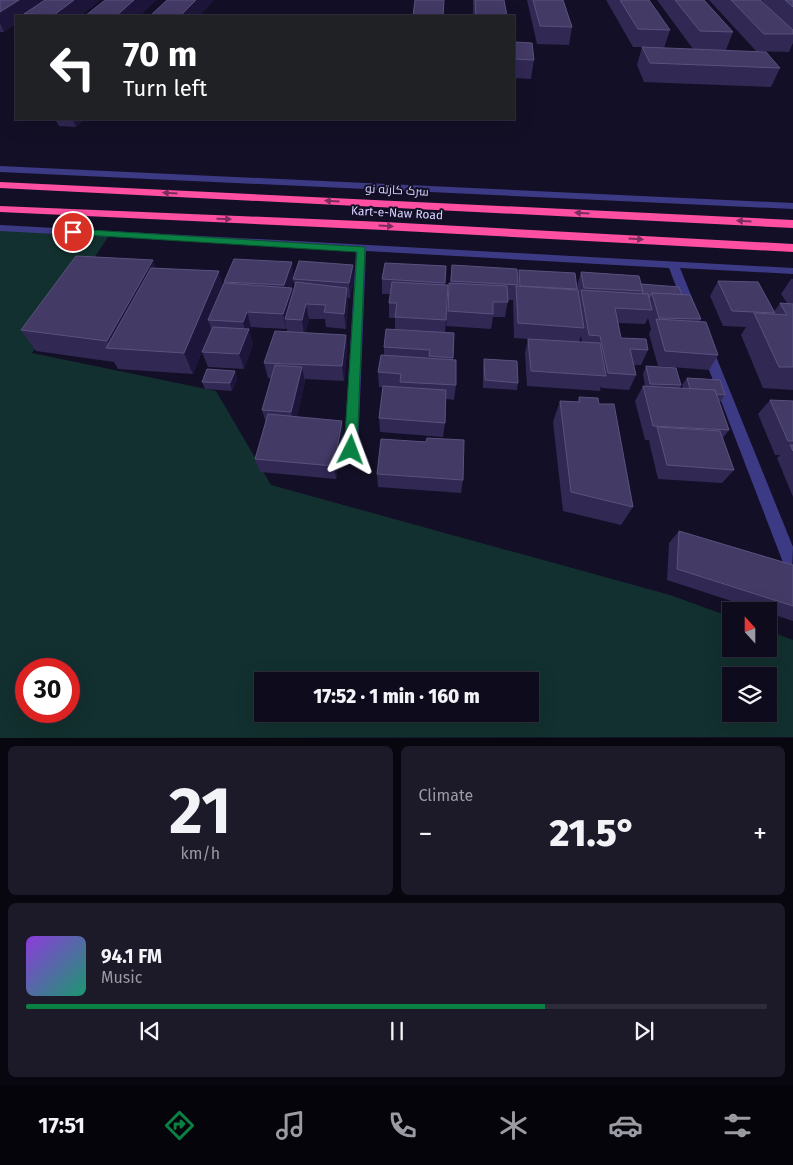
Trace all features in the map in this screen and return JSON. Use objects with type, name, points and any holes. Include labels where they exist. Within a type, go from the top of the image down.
[{"type":"highway","name":"سرک کارته نو","points":[[0,185],[793,224]]},
{"type":"highway","name":"Kart-e-Naw Road","points":[[0,209],[374,225],[793,248]]},
{"type":"street","points":[[0,169],[793,206]]},
{"type":"street","points":[[0,228],[793,272]]},
{"type":"street","points":[[351,450],[361,249]]},
{"type":"street","points":[[674,266],[695,320]]},
{"type":"street","points":[[702,338],[792,565]]},
{"type":"green space","points":[[0,228],[110,234],[32,353],[216,391],[271,485],[670,595],[722,614],[722,658],[778,658],[778,634],[793,640],[793,737],[0,738]]},
{"type":"building","points":[[0,0],[19,0],[0,12]]},
{"type":"building","points":[[45,0],[74,0],[54,15],[24,14]]},
{"type":"building","points":[[105,0],[134,0],[117,15],[86,15]]},
{"type":"building","points":[[167,0],[196,0],[181,15],[151,15]]},
{"type":"building","points":[[415,0],[444,0],[443,15],[413,15]]},
{"type":"building","points":[[475,0],[504,0],[507,15],[476,15]]},
{"type":"building","points":[[533,0],[563,0],[572,27],[540,26]]},
{"type":"building","points":[[620,0],[649,0],[670,30],[638,29]]},
{"type":"building","points":[[675,0],[704,0],[733,32],[700,31]]},
{"type":"building","points":[[731,0],[760,0],[793,30],[793,34],[764,34]]},
{"type":"building","points":[[785,0],[793,0],[793,7]]},
{"type":"building","points":[[515,42],[532,43],[534,60],[515,59]]},
{"type":"building","points":[[642,47],[766,52],[780,68],[650,63]]},
{"type":"building","points":[[76,256],[153,260],[107,341],[21,330]]},
{"type":"building","points":[[234,259],[292,262],[284,285],[224,282]]},
{"type":"building","points":[[299,261],[353,265],[349,283],[293,279]]},
{"type":"building","points":[[385,263],[446,266],[445,283],[382,279]]},
{"type":"building","points":[[452,265],[517,269],[518,285],[451,281]]},
{"type":"building","points":[[151,268],[219,271],[184,353],[106,348]]},
{"type":"building","points":[[519,270],[575,273],[577,289],[520,286]]},
{"type":"building","points":[[581,272],[639,276],[643,291],[584,288]]},
{"type":"building","points":[[718,281],[758,282],[775,313],[732,311]]},
{"type":"building","points":[[296,282],[347,288],[344,314],[324,312],[326,305],[306,304],[302,320],[285,319]]},
{"type":"building","points":[[392,282],[448,285],[446,320],[395,317],[397,303],[389,303]]},
{"type":"building","points":[[224,283],[292,288],[283,314],[247,312],[243,322],[208,320]]},
{"type":"building","points":[[449,283],[507,286],[508,302],[493,302],[493,314],[448,311]]},
{"type":"building","points":[[641,284],[679,287],[682,295],[652,293],[649,298],[648,294],[642,294]]},
{"type":"building","points":[[516,286],[578,290],[584,328],[518,323]]},
{"type":"building","points":[[581,290],[648,294],[652,310],[615,308],[621,338],[646,339],[648,350],[630,349],[636,375],[608,373],[600,336],[589,335]]},
{"type":"building","points":[[652,293],[690,295],[701,319],[659,318]]},
{"type":"building","points":[[780,303],[793,304],[793,367],[779,367],[754,313],[787,315]]},
{"type":"building","points":[[656,319],[706,322],[718,355],[665,351]]},
{"type":"building","points":[[213,327],[249,329],[239,354],[202,352]]},
{"type":"building","points":[[386,329],[454,333],[453,358],[429,356],[430,350],[384,347]]},
{"type":"building","points":[[275,331],[346,335],[342,366],[264,363]]},
{"type":"building","points":[[528,339],[600,343],[606,376],[531,371]]},
{"type":"building","points":[[381,355],[456,360],[456,385],[400,382],[401,374],[378,372]]},
{"type":"building","points":[[484,359],[517,361],[518,383],[485,380]]},
{"type":"building","points":[[275,365],[302,367],[291,412],[262,410]]},
{"type":"building","points":[[646,366],[676,368],[681,385],[650,384]]},
{"type":"building","points":[[207,369],[235,371],[230,383],[202,382]]},
{"type":"building","points":[[687,378],[720,380],[725,395],[716,394],[715,390],[690,389]]},
{"type":"building","points":[[383,386],[446,390],[445,423],[379,418]]},
{"type":"building","points":[[643,386],[715,390],[729,430],[653,426]]},
{"type":"building","points":[[579,397],[598,398],[599,404],[614,404],[633,507],[571,492],[560,401],[580,402]]},
{"type":"building","points":[[770,400],[793,401],[793,441],[788,441]]},
{"type":"building","points":[[268,414],[342,421],[334,466],[255,459]]},
{"type":"building","points":[[657,427],[720,431],[734,470],[667,465]]},
{"type":"building","points":[[427,438],[464,440],[463,480],[377,474],[381,439],[426,442]]},
{"type":"building","points":[[679,531],[793,565],[793,606],[677,569]]},
{"type":"route","points":[[73,232],[361,249],[351,450]]}]
